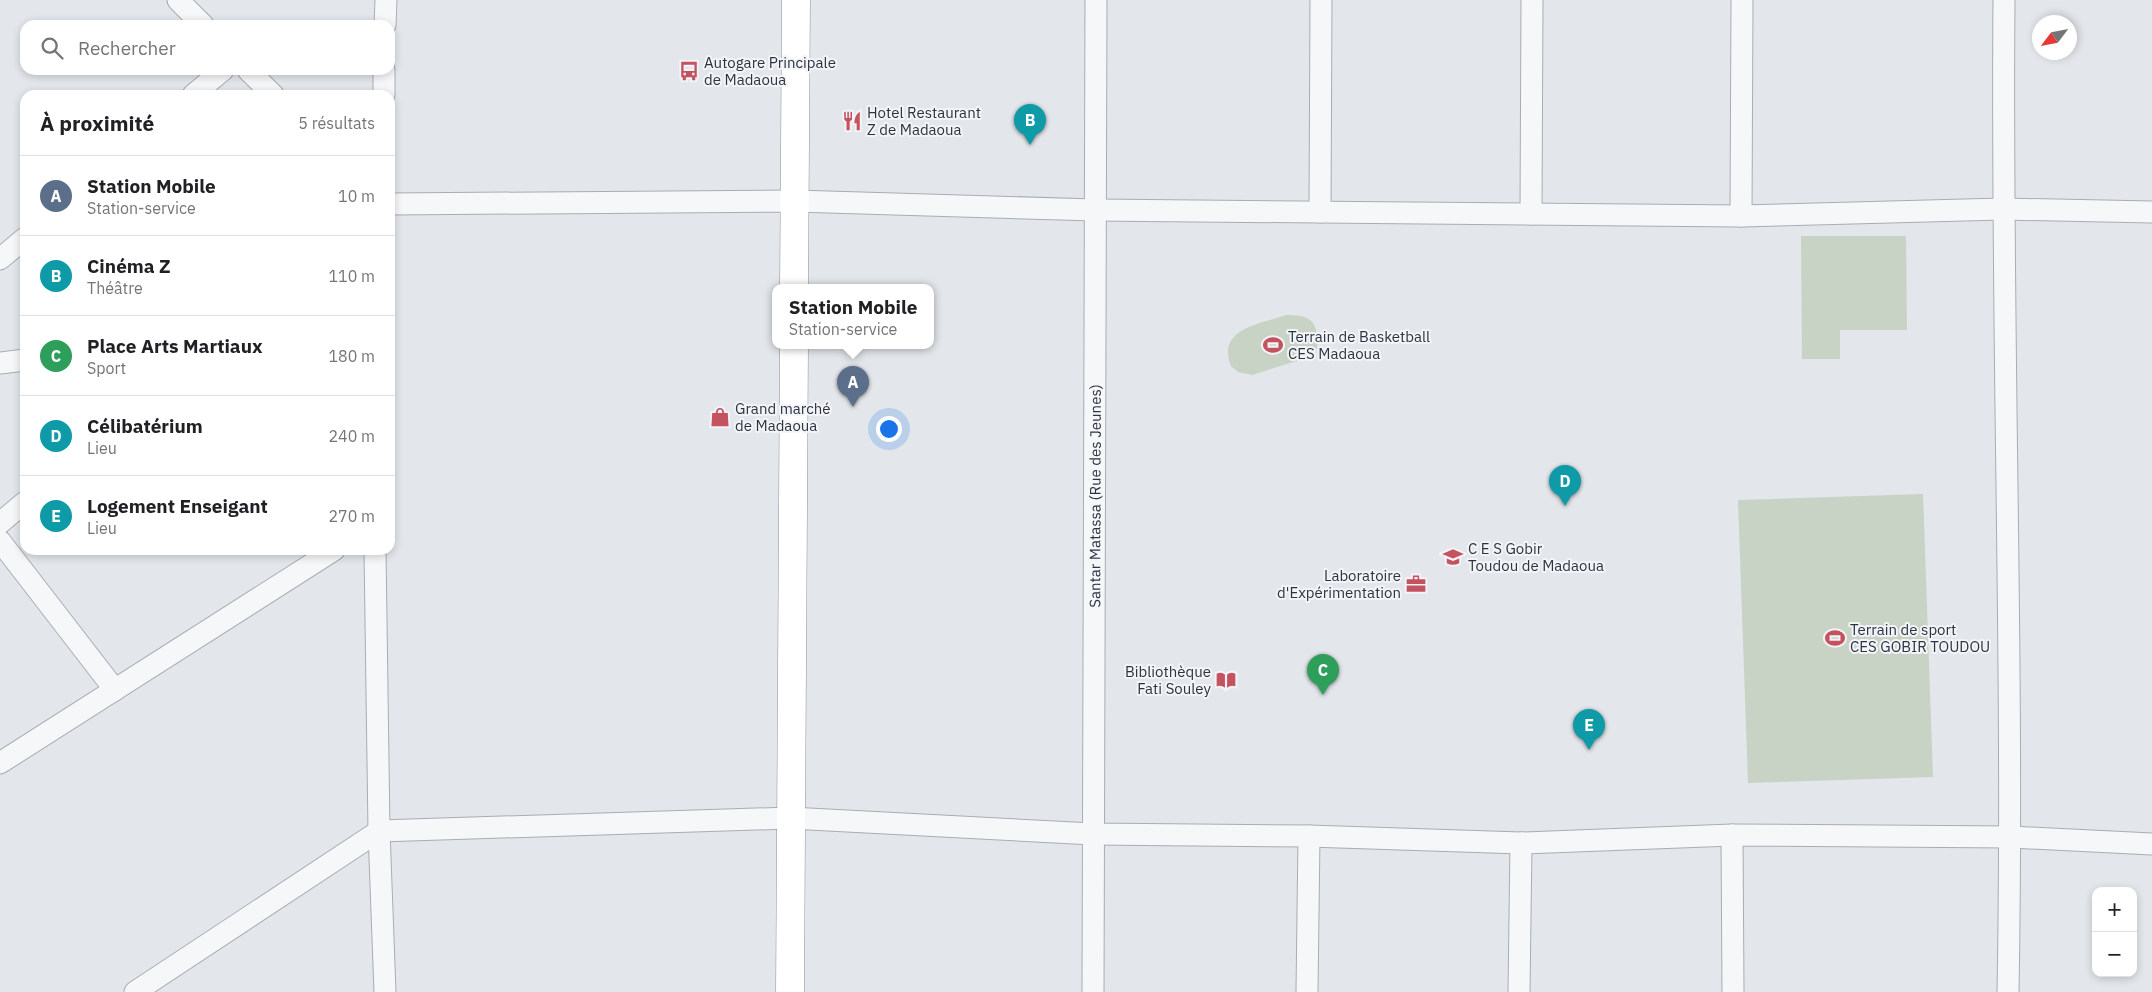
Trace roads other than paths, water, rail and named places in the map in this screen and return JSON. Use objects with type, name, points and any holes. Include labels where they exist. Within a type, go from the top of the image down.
[{"type":"highway","points":[[794,284],[796,0]]},
{"type":"highway","points":[[790,992],[794,349]]},
{"type":"street","points":[[178,0],[198,20]]},
{"type":"street","points":[[385,20],[386,0]]},
{"type":"street","name":"Santar Matassa (Rue des Jeunes)","points":[[1093,992],[1096,0]]},
{"type":"street","points":[[1320,212],[1321,0]]},
{"type":"street","points":[[1531,214],[1532,0]]},
{"type":"street","points":[[1741,216],[1742,0]]},
{"type":"street","points":[[2004,0],[2002,209],[2011,836],[2008,992]]},
{"type":"street","points":[[199,90],[217,75]]},
{"type":"street","points":[[253,75],[268,90]]},
{"type":"street","points":[[384,75],[384,90]]},
{"type":"street","points":[[395,204],[795,200],[1095,210],[1741,216],[2002,209],[2152,212]]},
{"type":"street","points":[[0,259],[20,242]]},
{"type":"street","points":[[0,363],[20,361]]},
{"type":"street","points":[[0,523],[20,506]]},
{"type":"street","points":[[0,541],[115,690]]},
{"type":"street","points":[[0,763],[326,555]]},
{"type":"street","points":[[375,555],[379,831],[385,992]]},
{"type":"street","points":[[135,992],[379,831],[790,818],[1093,834],[1309,836],[1521,843],[1732,835],[2011,836],[2152,844]]},
{"type":"street","points":[[1732,835],[1733,992]]},
{"type":"street","points":[[1306,992],[1309,836]]},
{"type":"street","points":[[1519,992],[1521,843]]},
{"type":"place","name":"Autogare Principale de Madaoua","points":[[689,71]]},
{"type":"place","name":"Hotel Restaurant Z de Madaoua","points":[[852,121]]},
{"type":"place","name":"Cinéma Z","points":[[1030,145]]},
{"type":"place","name":"Terrain de Basketball CES Madaoua","points":[[1273,345]]},
{"type":"place","name":"Station Mobile","points":[[853,407]]},
{"type":"place","name":"Grand marché de Madaoua","points":[[720,417]]},
{"type":"place","name":"Célibatérium","points":[[1565,506]]},
{"type":"place","name":"C E S Gobir Toudou de Madaoua","points":[[1453,557]]},
{"type":"place","name":"Laboratoire d'Expérimentation","points":[[1416,584]]},
{"type":"place","name":"Terrain de sport CES GOBIR TOUDOU","points":[[1835,638]]},
{"type":"place","name":"Bibliothèque Fati Souley","points":[[1226,680]]},
{"type":"place","name":"Place Arts Martiaux","points":[[1323,695]]},
{"type":"place","name":"Logement Enseigant","points":[[1589,750]]}]
